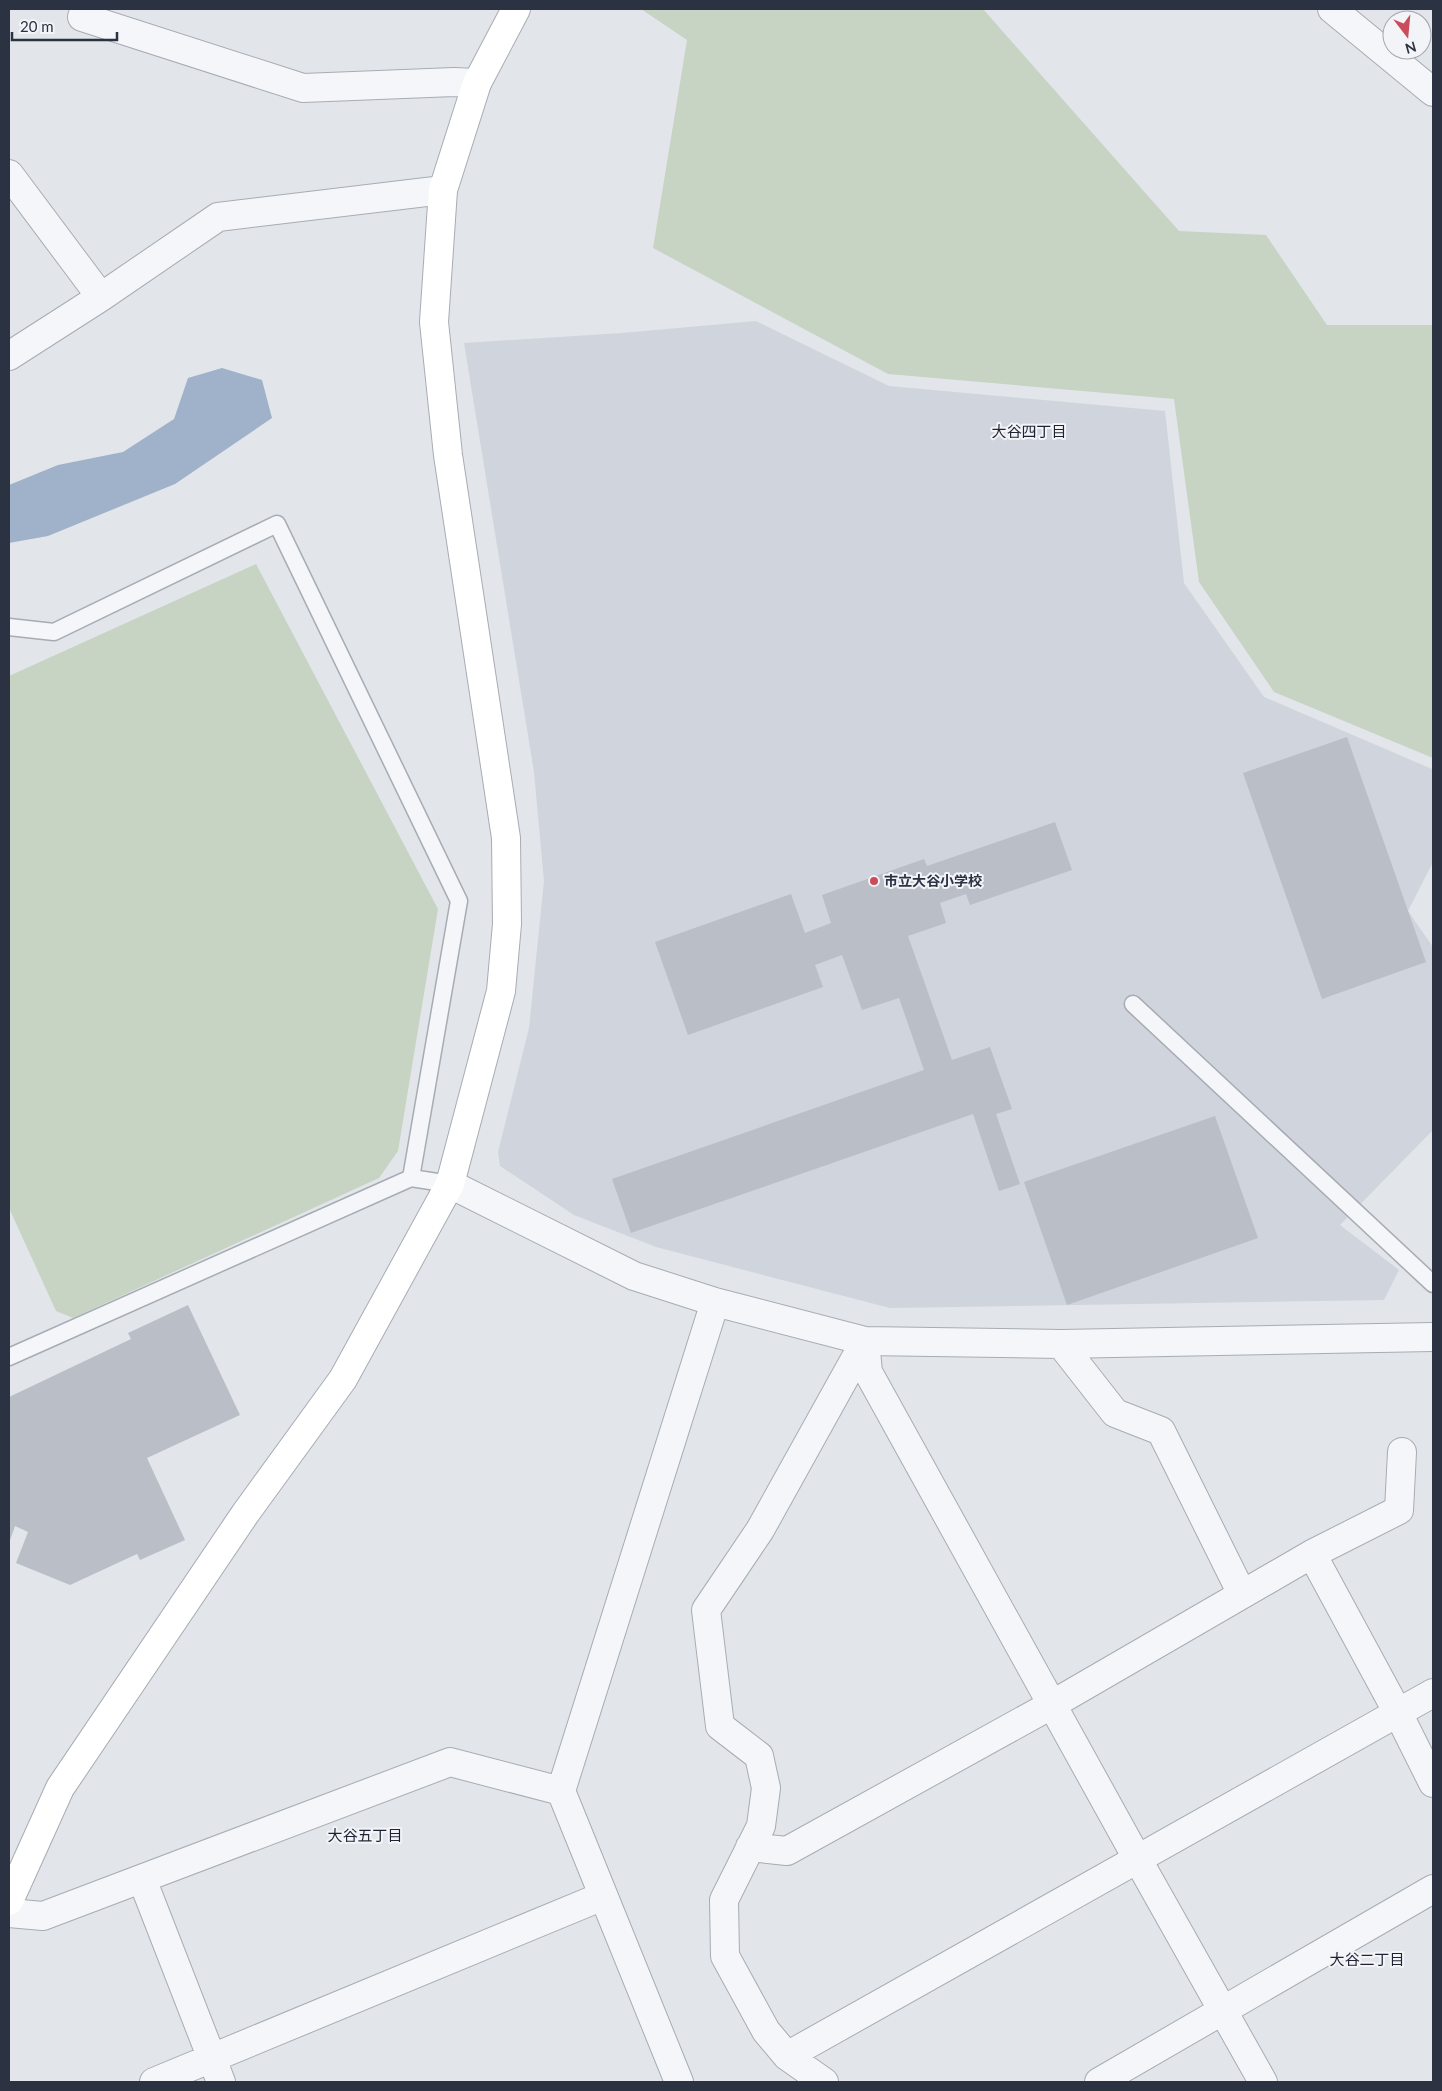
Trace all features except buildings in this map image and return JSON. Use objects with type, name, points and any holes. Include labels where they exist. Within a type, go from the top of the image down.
[{"type":"street","points":[[85,9],[82,17],[303,88],[454,82],[477,83]]},
{"type":"street","points":[[9,1901],[60,1788],[245,1514],[343,1379],[450,1184],[501,991],[507,924],[506,838],[448,455],[434,322],[443,190],[477,83],[516,9]]},
{"type":"street","points":[[1332,9],[1433,92]]},
{"type":"street","points":[[9,174],[101,297]]},
{"type":"street","points":[[9,356],[218,218],[443,190]]},
{"type":"street","points":[[450,1184],[634,1276],[715,1302],[865,1341],[1061,1344],[1433,1337]]},
{"type":"street","points":[[679,2082],[561,1791],[715,1302]]},
{"type":"street","points":[[865,1341],[868,1372],[1263,2082]]},
{"type":"street","points":[[824,2082],[787,2056],[766,2031],[725,1956],[724,1900],[761,1826],[766,1788],[759,1756],[720,1726],[706,1610],[760,1530],[865,1341]]},
{"type":"street","points":[[1061,1344],[1115,1413],[1161,1431],[1242,1594]]},
{"type":"street","points":[[750,1847],[787,1851],[1053,1704],[1312,1554],[1399,1510],[1402,1452]]},
{"type":"street","points":[[1312,1554],[1398,1713],[1433,1783]]},
{"type":"street","points":[[787,2056],[1433,1693]]},
{"type":"street","points":[[9,1913],[42,1916],[450,1762],[561,1791]]},
{"type":"street","points":[[142,1878],[216,2071]]},
{"type":"street","points":[[1108,2080],[1224,2009],[1433,1889]]},
{"type":"street","points":[[154,2082],[216,2071],[603,1896]]},
{"type":"lane","points":[[9,627],[54,632],[277,524],[459,901],[411,1178]]},
{"type":"lane","points":[[1133,1004],[1433,1284]]},
{"type":"lane","points":[[9,1357],[411,1178],[450,1184]]},
{"type":"shaded area","points":[[756,321],[889,386],[1165,411],[1184,583],[1264,697],[1432,769],[1433,862],[1408,911],[1433,947],[1433,1130],[1340,1225],[1399,1270],[1384,1300],[890,1308],[656,1247],[574,1215],[500,1166],[498,1152],[529,1028],[544,881],[534,772],[464,343],[622,333]]},
{"type":"green space","points":[[641,9],[983,9],[1179,231],[1266,235],[1327,325],[1433,325],[1433,758],[1274,692],[1199,582],[1174,399],[888,374],[653,248],[687,40]]},
{"type":"green space","points":[[256,564],[438,909],[398,1151],[379,1178],[73,1318],[56,1311],[9,1208],[9,676]]},
{"type":"water","points":[[222,368],[262,380],[272,418],[175,484],[48,536],[9,543],[9,485],[58,465],[123,452],[174,419],[188,378]]},
{"type":"place","name":"市立大谷小学校","points":[[874,881]]},
{"type":"district","name":"大谷四丁目","points":[[1029,432]]},
{"type":"district","name":"大谷五丁目","points":[[365,1836]]},
{"type":"district","name":"大谷二丁目","points":[[1367,1960]]}]
